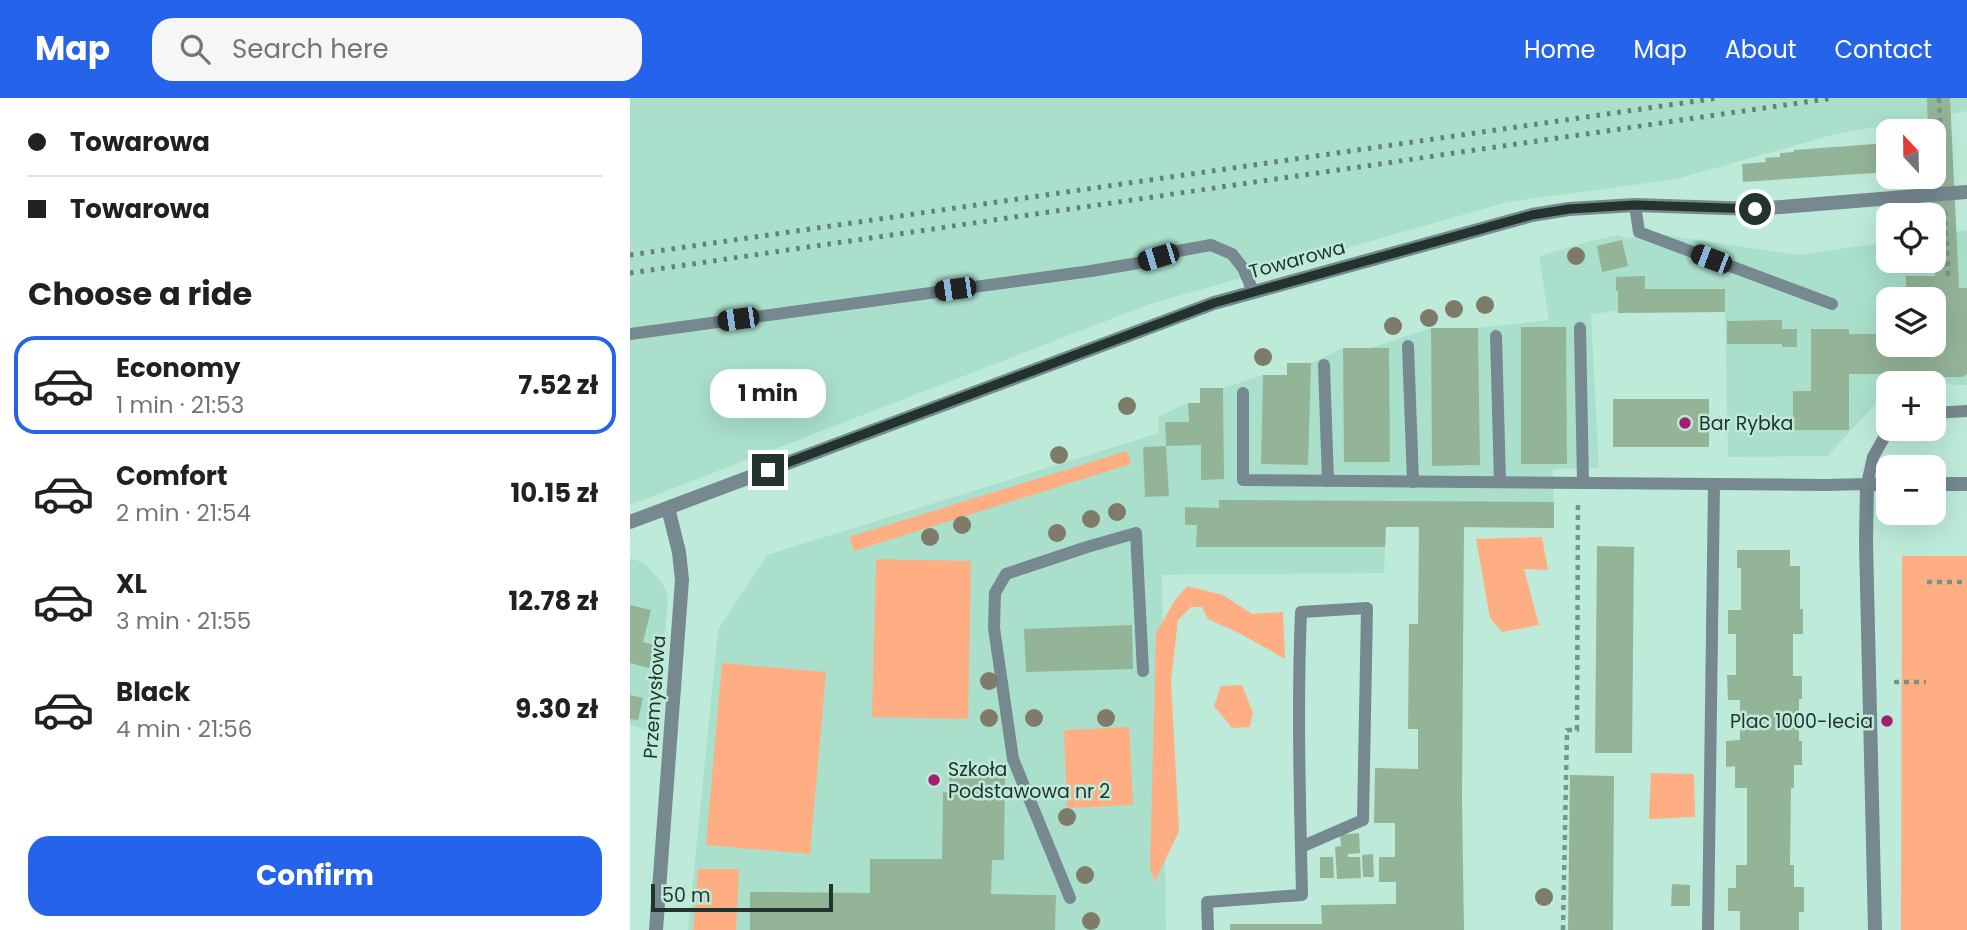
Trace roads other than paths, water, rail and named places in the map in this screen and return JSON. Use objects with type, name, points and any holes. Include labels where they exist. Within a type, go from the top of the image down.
[{"type":"street","name":"Towarowa","points":[[668,508],[1189,312],[1253,291],[1532,215],[1569,209],[1635,205],[1755,209],[1967,192]]},
{"type":"street","points":[[1875,930],[1866,542],[1867,484],[1876,484]]},
{"type":"street","points":[[1946,484],[1967,484]]},
{"type":"street","points":[[630,522],[668,508]]},
{"type":"street","name":"Przemysłowa","points":[[656,930],[682,580],[679,552],[668,508]]},
{"type":"lane","points":[[1635,205],[1639,232],[1832,304]]},
{"type":"lane","points":[[630,334],[1091,271],[1138,263],[1211,245],[1232,254],[1253,291]]},
{"type":"lane","points":[[1580,328],[1581,483]]},
{"type":"lane","points":[[1496,336],[1500,482]]},
{"type":"lane","points":[[1408,345],[1413,482]]},
{"type":"lane","points":[[1324,365],[1328,481]]},
{"type":"lane","points":[[1243,393],[1243,480],[1867,484],[1873,457],[1882,441]]},
{"type":"lane","points":[[1946,412],[1967,411]]},
{"type":"lane","points":[[1708,930],[1714,484]]},
{"type":"lane","points":[[1070,898],[1013,760],[995,628],[995,593],[1006,574],[1136,533],[1143,671]]},
{"type":"lane","points":[[1208,930],[1207,902],[1302,895],[1301,847],[1298,693],[1301,612],[1367,608],[1363,820],[1301,847]]},
{"type":"railway","points":[[630,255],[1718,98]]},
{"type":"railway","points":[[630,273],[1833,98]]},
{"type":"place","name":"Bar Rybka","points":[[1685,423]]},
{"type":"place","name":"Plac 1000-lecia","points":[[1887,721]]},
{"type":"place","name":"Szkoła Podstawowa nr 2","points":[[934,780]]}]
